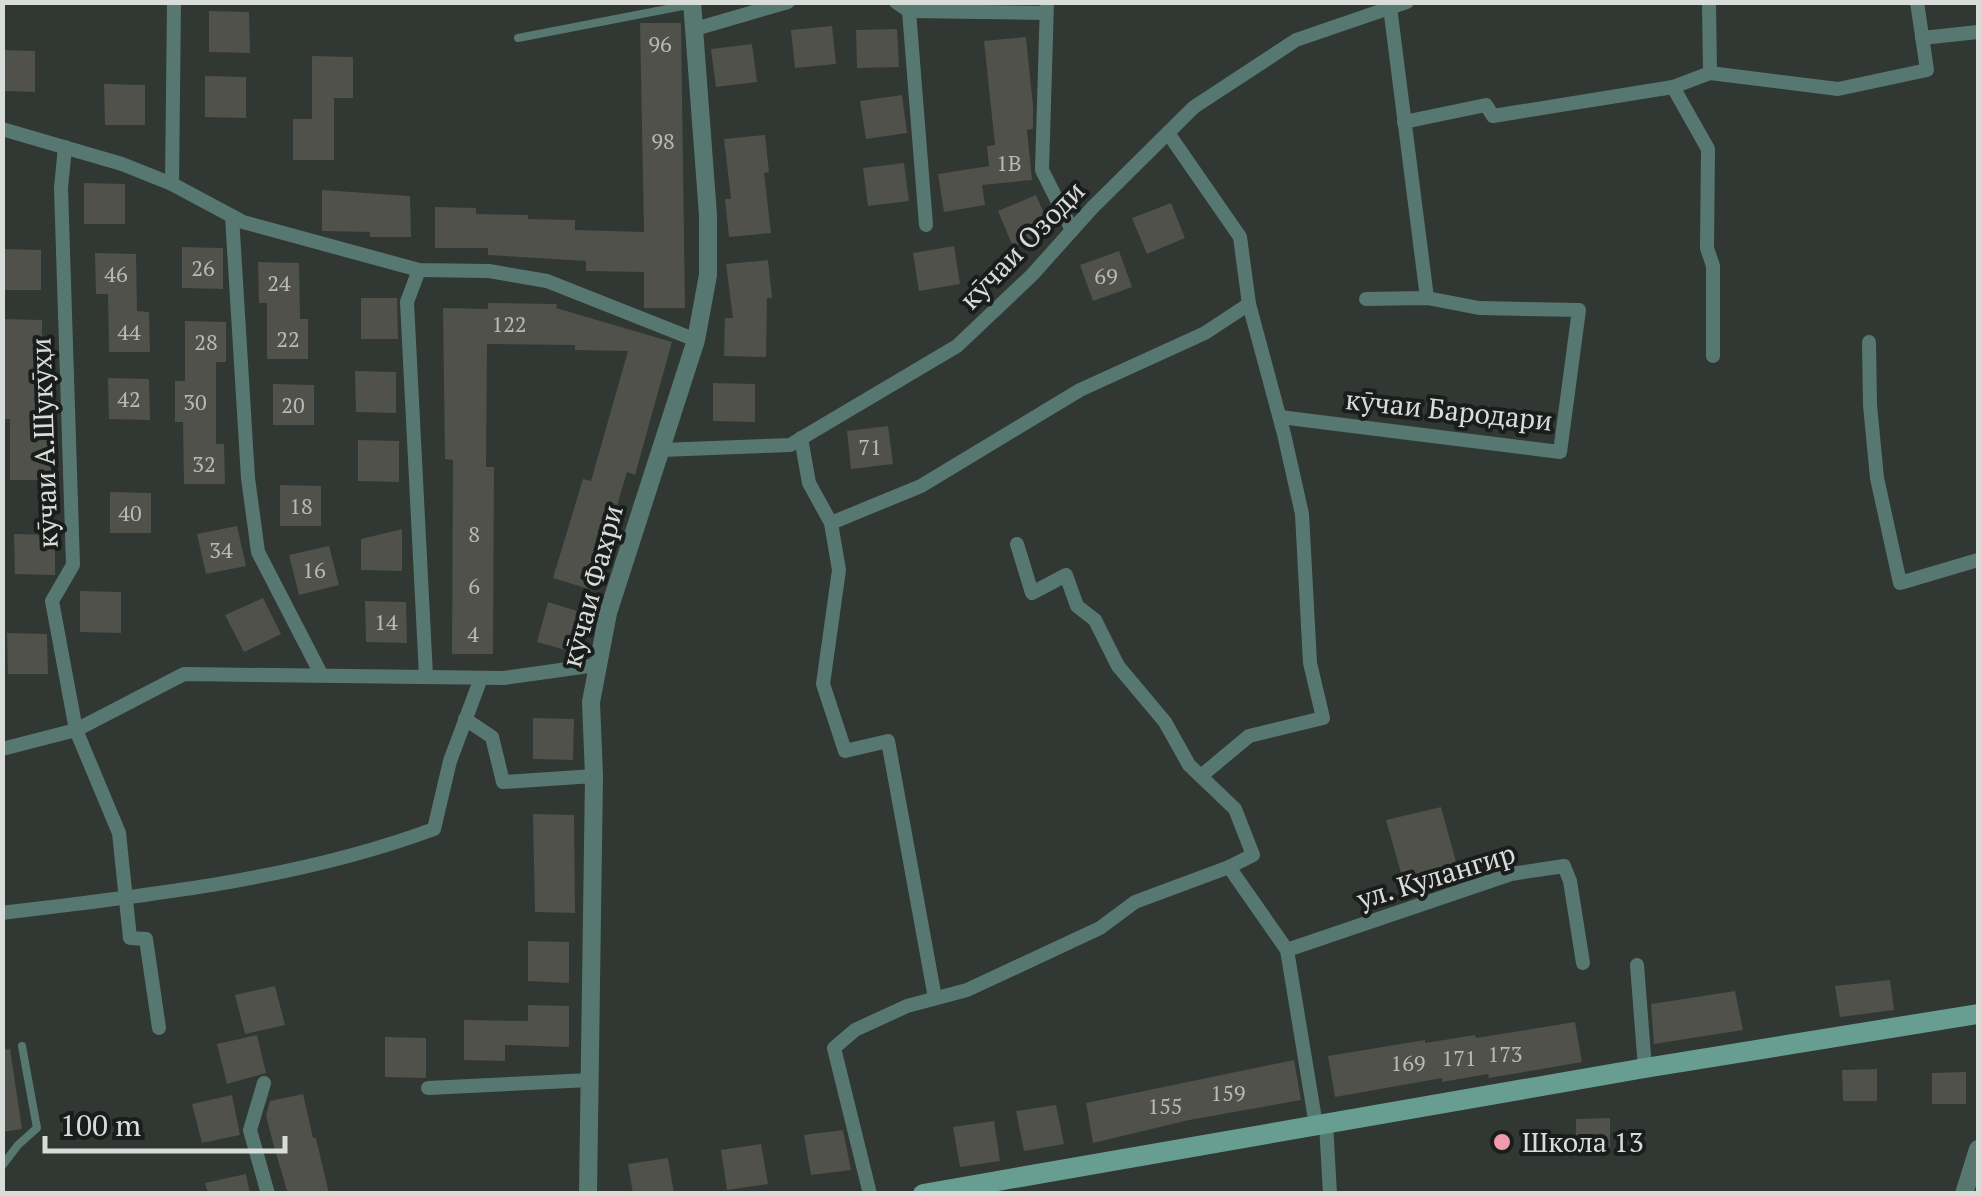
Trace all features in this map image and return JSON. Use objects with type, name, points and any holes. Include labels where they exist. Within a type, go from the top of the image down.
[{"type":"main road","points":[[923,1194],[1978,1014]]},
{"type":"street","points":[[172,184],[174,2]]},
{"type":"street","points":[[694,29],[788,2]]},
{"type":"street","name":"кӯчаи Озоди","points":[[661,450],[790,445],[958,346],[1032,276],[1194,106],[1296,40],[1408,2]]},
{"type":"street","points":[[1708,2],[1710,73]]},
{"type":"street","points":[[1404,122],[1486,106],[1493,116],[1672,88],[1710,73],[1838,89],[1927,70],[1917,2]]},
{"type":"street","name":"кӯчаи Фахри","points":[[588,1194],[594,776],[591,702],[608,613],[696,340],[708,276],[708,216],[693,3]]},
{"type":"street","points":[[926,225],[903,7],[1046,8],[1042,170],[1072,230]]},
{"type":"street","points":[[1390,7],[1427,298]]},
{"type":"street","points":[[1922,38],[1978,32]]},
{"type":"street","points":[[1672,88],[1708,149],[1712,356]]},
{"type":"street","points":[[2,129],[122,164],[172,184],[232,216],[419,270],[489,270],[547,281],[696,340]]},
{"type":"street","points":[[1168,133],[1240,237],[1249,304],[1302,514],[1310,663],[1323,718],[1249,736],[1201,776]]},
{"type":"street","name":"кӯчаи А.Шукӯҳи","points":[[65,147],[61,188],[73,565],[52,602],[76,730],[119,833],[130,938],[146,940],[159,1028]]},
{"type":"street","points":[[232,216],[248,478],[258,552],[321,674]]},
{"type":"street","points":[[419,270],[407,302],[426,676]]},
{"type":"street","name":"кӯчаи Бародари","points":[[1280,417],[1560,452],[1579,310],[1480,308],[1427,298],[1366,299]]},
{"type":"street","points":[[831,523],[921,486],[1080,390],[1205,333],[1249,304]]},
{"type":"street","points":[[1869,342],[1876,478],[1900,583],[1978,560]]},
{"type":"street","points":[[801,438],[809,483],[831,523],[839,570],[824,684],[845,751],[888,741],[935,998]]},
{"type":"street","points":[[870,1194],[834,1048],[855,1030],[907,1006],[967,990],[1100,928],[1135,902],[1253,855],[1236,810],[1189,766],[1165,722],[1118,666],[1095,620],[1077,606],[1066,575],[1032,592],[1016,544]]},
{"type":"street","points":[[2,749],[76,730],[184,674],[504,678],[596,665]]},
{"type":"street","points":[[2,913],[231,881],[373,852],[434,828],[450,761],[480,678]]},
{"type":"street","points":[[465,719],[492,737],[503,782],[594,776]]},
{"type":"street","name":"ул. Кулангир","points":[[1287,950],[1510,874],[1564,866],[1584,963]]},
{"type":"street","points":[[1229,867],[1287,950],[1321,1124],[1330,1194]]},
{"type":"street","points":[[1637,965],[1645,1068]]},
{"type":"street","points":[[428,1088],[590,1080]]},
{"type":"street","points":[[264,1083],[250,1130],[268,1194]]},
{"type":"street","points":[[1964,1194],[1978,1149]]},
{"type":"lane","points":[[518,38],[693,3]]},
{"type":"lane","points":[[2,1166],[37,1128],[22,1046]]},
{"type":"building","points":[[209,11],[249,12],[250,53],[209,52]]},
{"type":"building","points":[[640,23],[681,23],[685,308],[644,308],[644,272],[586,271],[586,261],[488,255],[488,248],[435,248],[435,207],[476,208],[476,214],[528,215],[528,219],[575,220],[575,230],[644,232]]},
{"type":"building","points":[[832,26],[836,64],[795,68],[791,30]]},
{"type":"building","points":[[897,29],[899,67],[857,68],[856,30]]},
{"type":"building","points":[[1026,37],[1033,106],[1033,129],[1027,130],[1032,180],[982,185],[985,205],[944,212],[938,174],[989,166],[987,146],[995,145],[984,41]]},
{"type":"building","points":[[752,44],[757,82],[716,87],[711,49]]},
{"type":"building","points":[[2,50],[35,51],[35,92],[2,91]]},
{"type":"building","points":[[312,56],[353,57],[353,98],[334,98],[334,160],[293,160],[293,119],[312,119]]},
{"type":"building","points":[[205,76],[246,77],[246,118],[205,117]]},
{"type":"building","points":[[104,84],[145,85],[145,125],[105,125]]},
{"type":"building","points":[[902,95],[907,133],[866,139],[860,101]]},
{"type":"building","points":[[765,135],[769,172],[764,173],[771,233],[729,237],[725,199],[731,199],[724,139]]},
{"type":"building","points":[[904,163],[909,201],[868,206],[863,168]]},
{"type":"building","points":[[84,183],[125,184],[125,224],[84,224]]},
{"type":"building","points":[[322,190],[410,196],[411,237],[322,231]]},
{"type":"building","points":[[1036,195],[1051,230],[1013,247],[998,211]]},
{"type":"building","points":[[1171,203],[1185,238],[1147,254],[1132,218]]},
{"type":"building","points":[[954,246],[960,284],[919,291],[913,253]]},
{"type":"building","points":[[182,247],[223,248],[223,289],[182,288]]},
{"type":"building","points":[[2,249],[41,250],[41,290],[2,290]]},
{"type":"building","points":[[1119,251],[1132,287],[1093,301],[1080,265]]},
{"type":"building","points":[[95,253],[136,254],[137,311],[149,312],[150,352],[109,352],[108,294],[96,294]]},
{"type":"building","points":[[768,260],[772,298],[767,298],[766,357],[724,356],[725,318],[733,318],[726,264]]},
{"type":"building","points":[[258,262],[299,263],[300,319],[308,319],[308,359],[267,359],[267,303],[259,303]]},
{"type":"building","points":[[361,298],[397,298],[398,339],[361,339]]},
{"type":"building","points":[[488,303],[557,304],[556,308],[672,342],[635,475],[627,472],[592,590],[553,578],[583,479],[591,481],[628,351],[575,350],[575,345],[487,344],[486,467],[494,467],[493,654],[452,654],[453,460],[445,459],[443,308],[488,309]]},
{"type":"building","points":[[2,319],[42,320],[43,439],[51,439],[51,480],[10,480],[10,419],[2,419]]},
{"type":"building","points":[[185,321],[226,322],[226,362],[216,362],[216,444],[224,444],[225,484],[184,484],[183,422],[175,422],[175,381],[185,381]]},
{"type":"building","points":[[355,371],[396,372],[396,413],[356,412]]},
{"type":"building","points":[[108,378],[149,379],[150,420],[109,419]]},
{"type":"building","points":[[713,383],[755,384],[755,422],[713,421]]},
{"type":"building","points":[[273,384],[314,385],[314,425],[273,425]]},
{"type":"building","points":[[888,426],[893,464],[851,469],[847,431]]},
{"type":"building","points":[[358,440],[399,441],[399,482],[358,481]]},
{"type":"building","points":[[280,485],[321,486],[321,526],[280,526]]},
{"type":"building","points":[[110,492],[151,493],[151,533],[110,533]]},
{"type":"building","points":[[237,526],[246,566],[206,574],[197,534]]},
{"type":"building","points":[[402,529],[402,571],[361,570],[361,539]]},
{"type":"building","points":[[14,534],[55,535],[55,575],[15,574]]},
{"type":"building","points":[[329,546],[339,585],[299,595],[289,555]]},
{"type":"building","points":[[80,591],[121,592],[121,633],[80,632]]},
{"type":"building","points":[[263,598],[281,634],[244,652],[225,615]]},
{"type":"building","points":[[365,601],[406,602],[407,643],[366,642]]},
{"type":"building","points":[[548,602],[587,614],[576,653],[537,642]]},
{"type":"building","points":[[7,633],[47,634],[48,674],[8,674]]},
{"type":"building","points":[[533,718],[574,719],[573,760],[533,759]]},
{"type":"building","points":[[1441,807],[1461,880],[1408,898],[1386,820]]},
{"type":"building","points":[[533,814],[574,815],[575,913],[535,912]]},
{"type":"building","points":[[528,941],[569,942],[569,983],[528,981]]},
{"type":"building","points":[[1890,980],[1894,1010],[1840,1017],[1835,986]]},
{"type":"building","points":[[275,986],[285,1025],[245,1034],[235,995]]},
{"type":"building","points":[[1735,991],[1743,1030],[1654,1044],[1651,1004]]},
{"type":"building","points":[[528,1005],[569,1006],[569,1047],[505,1045],[505,1061],[464,1060],[464,1020],[528,1021]]},
{"type":"building","points":[[1575,1022],[1582,1062],[1489,1078],[1488,1074],[1442,1082],[1442,1078],[1335,1097],[1328,1056]]},
{"type":"building","points":[[257,1035],[266,1073],[227,1084],[217,1044]]},
{"type":"building","points":[[385,1037],[426,1038],[426,1078],[385,1077]]},
{"type":"building","points":[[10,1049],[22,1129],[2,1132],[2,1050]]},
{"type":"building","points":[[1294,1060],[1301,1100],[1189,1120],[1093,1143],[1086,1103]]},
{"type":"building","points":[[1877,1069],[1877,1101],[1843,1101],[1842,1070]]},
{"type":"building","points":[[1966,1072],[1966,1104],[1932,1104],[1932,1073]]},
{"type":"building","points":[[303,1094],[329,1194],[288,1194],[273,1143],[266,1115],[270,1101]]},
{"type":"building","points":[[232,1095],[240,1135],[202,1143],[192,1104]]},
{"type":"building","points":[[1056,1105],[1064,1144],[1024,1151],[1016,1111]]},
{"type":"building","points":[[1610,1118],[1610,1150],[1576,1150],[1576,1119]]},
{"type":"building","points":[[994,1121],[1000,1161],[960,1167],[953,1127]]},
{"type":"building","points":[[843,1130],[851,1170],[811,1175],[804,1135]]},
{"type":"building","points":[[761,1144],[768,1184],[727,1190],[721,1150]]},
{"type":"building","points":[[668,1158],[674,1194],[633,1194],[628,1164]]},
{"type":"building","points":[[246,1174],[250,1194],[208,1194],[205,1183]]},
{"type":"place","name":"Школа 13","points":[[1502,1142]]}]
